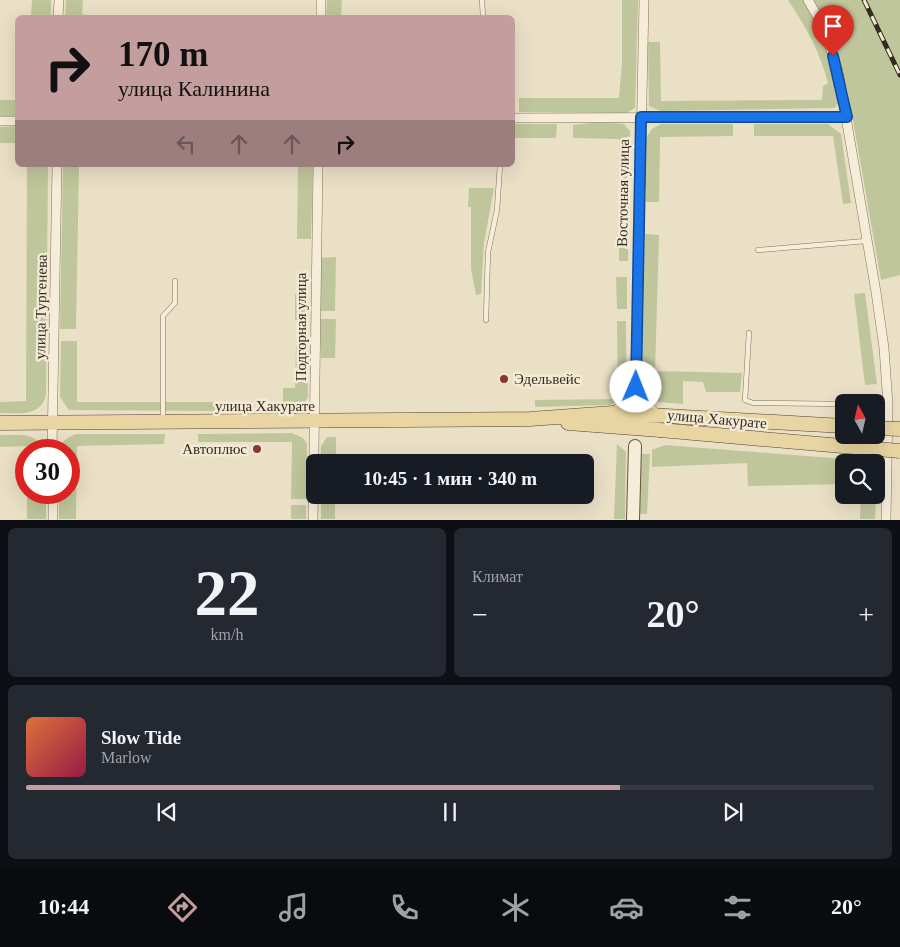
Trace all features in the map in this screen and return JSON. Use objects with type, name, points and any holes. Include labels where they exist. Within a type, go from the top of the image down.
[{"type":"main road","name":"улица Хакурате","points":[[0,423],[613,420],[900,451]]},
{"type":"main road","name":"улица Хакурате","points":[[659,426],[835,426]]},
{"type":"main road","points":[[885,428],[900,429]]},
{"type":"street","points":[[58,0],[58,15]]},
{"type":"street","points":[[321,0],[321,15]]},
{"type":"street","name":"Восточная улица","points":[[636,387],[644,0]]},
{"type":"street","points":[[808,0],[824,28],[838,71],[884,348],[888,405],[886,520]]},
{"type":"street","points":[[515,118],[847,117]]},
{"type":"street","points":[[0,121],[15,121]]},
{"type":"street","name":"улица Тургенева","points":[[52,439],[57,167]]},
{"type":"street","name":"Подгорная улица","points":[[313,520],[318,167]]},
{"type":"street","points":[[633,520],[635,446],[626,431],[613,420],[636,387]]},
{"type":"street","points":[[635,446],[649,431],[659,426],[636,387]]},
{"type":"street","points":[[52,504],[53,520]]},
{"type":"lane","points":[[482,0],[483,15]]},
{"type":"lane","points":[[486,320],[488,252],[497,210],[500,167]]},
{"type":"lane","points":[[758,250],[866,241]]},
{"type":"lane","points":[[163,422],[163,316],[175,303],[175,281]]},
{"type":"lane","points":[[749,333],[745,400],[753,404],[835,404]]},
{"type":"green space","points":[[32,0],[51,0],[51,15],[31,15]]},
{"type":"green space","points":[[66,0],[83,0],[82,15],[65,15]]},
{"type":"green space","points":[[327,0],[342,0],[341,15],[326,15]]},
{"type":"green space","points":[[622,0],[638,0],[635,108],[626,113],[519,112],[519,98],[619,98],[622,64]]},
{"type":"green space","points":[[788,0],[804,0],[830,54],[838,86],[839,99],[835,108],[661,111],[649,106],[648,42],[660,42],[661,101],[822,100],[823,86],[828,83],[825,72],[812,40]]},
{"type":"green space","points":[[813,0],[900,0],[900,275],[881,280],[848,92],[830,34]]},
{"type":"green space","points":[[0,100],[15,100],[15,116],[0,117]]},
{"type":"green space","points":[[600,122],[624,124],[630,131],[628,261],[619,261],[619,139],[573,138],[573,125]]},
{"type":"green space","points":[[515,124],[557,124],[556,138],[515,138]]},
{"type":"green space","points":[[661,124],[733,124],[733,136],[660,137],[659,202],[646,202],[646,138],[652,129]]},
{"type":"green space","points":[[754,124],[828,124],[841,134],[851,203],[843,204],[833,136],[754,136]]},
{"type":"green space","points":[[15,126],[15,143],[0,143],[0,127]]},
{"type":"green space","points":[[27,167],[48,167],[46,394],[40,407],[35,410],[22,413],[0,413],[0,402],[26,401]]},
{"type":"green space","points":[[63,167],[79,167],[76,329],[60,329]]},
{"type":"green space","points":[[298,167],[313,167],[311,239],[297,239]]},
{"type":"green space","points":[[469,188],[494,188],[484,243],[481,294],[476,295],[471,269],[471,207],[468,207]]},
{"type":"green space","points":[[645,234],[659,235],[655,371],[742,373],[740,392],[706,392],[703,382],[683,381],[683,404],[657,402],[644,389],[642,383]]},
{"type":"green space","points":[[336,257],[335,311],[320,311],[320,258]]},
{"type":"green space","points":[[616,277],[627,277],[627,309],[617,309]]},
{"type":"green space","points":[[308,292],[308,320],[295,320],[295,294]]},
{"type":"green space","points":[[865,293],[877,384],[865,385],[854,294]]},
{"type":"green space","points":[[320,319],[336,319],[335,358],[321,358]]},
{"type":"green space","points":[[617,321],[626,321],[626,371],[622,389],[618,396]]},
{"type":"green space","points":[[61,341],[77,341],[77,402],[219,402],[218,411],[69,410],[60,397]]},
{"type":"green space","points":[[296,345],[307,345],[308,396],[301,406],[283,409],[283,388],[295,388]]},
{"type":"green space","points":[[622,399],[610,405],[535,407],[535,400]]},
{"type":"green space","points":[[292,433],[303,438],[307,444],[306,499],[291,499],[292,442],[198,442],[198,434]]},
{"type":"green space","points":[[76,434],[165,434],[164,444],[80,446],[80,439],[67,439]]},
{"type":"green space","points":[[0,435],[25,435],[34,439],[15,439],[15,446],[0,447]]},
{"type":"green space","points":[[327,437],[336,437],[336,454],[321,454],[321,446]]},
{"type":"green space","points":[[617,444],[626,452],[625,519],[614,519]]},
{"type":"green space","points":[[665,445],[835,458],[835,484],[748,486],[747,463],[652,467],[652,450]]},
{"type":"green space","points":[[640,454],[650,454],[647,514],[639,514]]},
{"type":"green space","points":[[27,504],[46,504],[46,519],[27,519]]},
{"type":"green space","points":[[59,504],[76,504],[76,519],[59,519]]},
{"type":"green space","points":[[321,504],[335,504],[335,519],[321,519]]},
{"type":"green space","points":[[861,504],[876,504],[875,519],[860,519]]},
{"type":"green space","points":[[291,505],[306,505],[306,519],[291,519]]},
{"type":"railway","points":[[864,0],[900,75]]},
{"type":"place","name":"Эдельвейс","points":[[504,379]]},
{"type":"place","name":"Автоплюс","points":[[257,449]]},
{"type":"route","points":[[636,387],[641,117],[847,117],[838,71],[833,56]]}]
